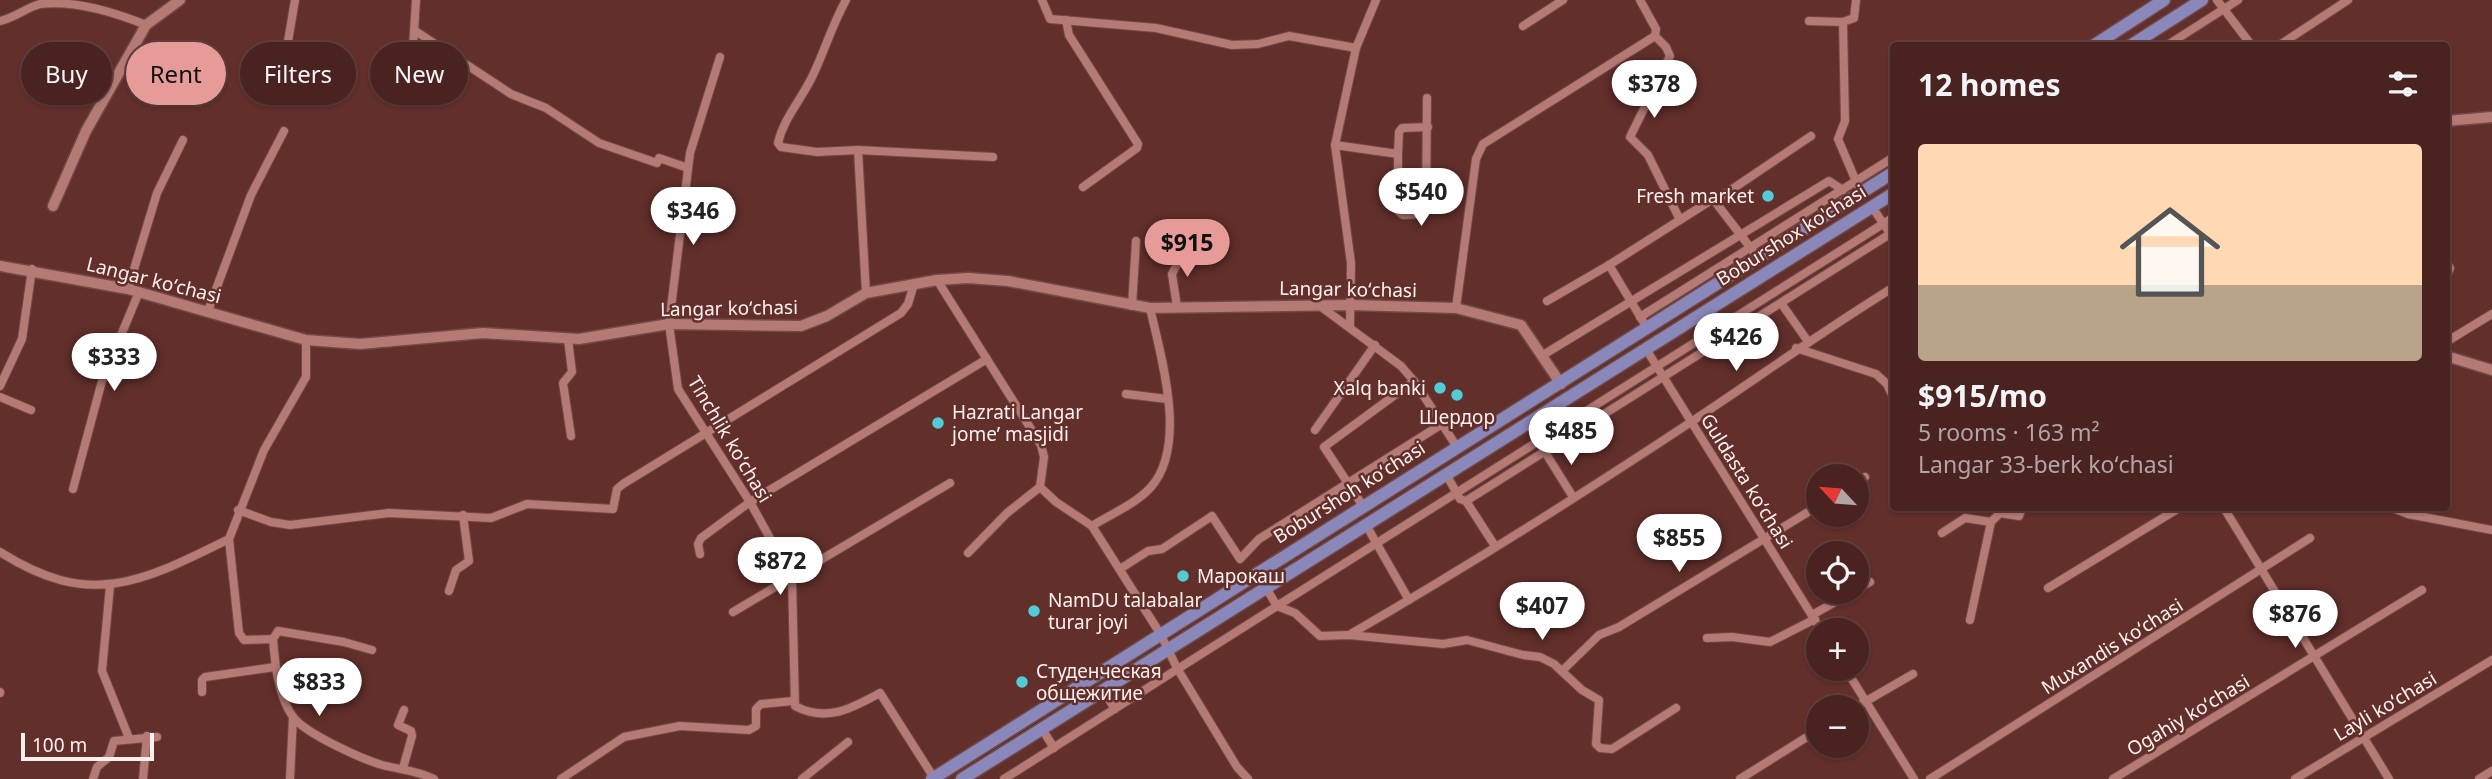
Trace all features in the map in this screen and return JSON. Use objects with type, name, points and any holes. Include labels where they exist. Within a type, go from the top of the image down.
[{"type":"main road","points":[[2099,42],[2164,0]]},
{"type":"main road","points":[[2136,42],[2202,0]]},
{"type":"main road","name":"Boburshoh koʻchasi","points":[[933,778],[1561,384],[1644,322],[1754,252],[1858,187],[1890,174]]},
{"type":"main road","name":"Boburshox ko'chasi","points":[[962,779],[1890,196]]},
{"type":"street","points":[[53,206],[86,131],[146,25],[180,0]]},
{"type":"street","points":[[288,42],[295,0]]},
{"type":"street","points":[[415,42],[416,0]]},
{"type":"street","points":[[846,0],[832,26],[812,78],[794,103],[778,143],[781,147],[817,152],[858,150],[993,157]]},
{"type":"street","points":[[1042,0],[1047,17],[1066,20],[1156,28],[1232,45],[1258,44],[1289,36],[1356,48]]},
{"type":"street","points":[[1350,326],[1351,263],[1335,145],[1356,48],[1376,0]]},
{"type":"street","points":[[1523,26],[1563,0]]},
{"type":"street","points":[[1640,0],[1656,29],[1656,36],[1670,56],[1629,137],[1647,155],[1680,219]]},
{"type":"street","points":[[1809,21],[1843,22],[1854,18],[1856,0]]},
{"type":"street","points":[[2217,0],[2249,42]]},
{"type":"street","points":[[2172,42],[2238,0]]},
{"type":"street","points":[[2284,42],[2348,0]]},
{"type":"street","points":[[0,21],[51,2],[100,6],[146,25]]},
{"type":"street","points":[[1066,20],[1069,35],[1138,144],[1137,148],[1083,187]]},
{"type":"street","points":[[1843,22],[1845,121],[1838,139],[1858,187]]},
{"type":"street","points":[[416,33],[510,94],[546,108],[600,143],[657,163],[659,158],[688,167]]},
{"type":"street","points":[[1456,308],[1476,159],[1483,144],[1656,36]]},
{"type":"street","name":"Tinchlik koʻchasi","points":[[720,57],[688,167],[669,324],[678,389],[750,502],[792,578],[795,602],[793,701]]},
{"type":"street","points":[[1427,98],[1428,127],[1426,207],[1423,214],[1403,215],[1398,211],[1399,132],[1402,128],[1428,127]]},
{"type":"street","points":[[2450,121],[2492,117]]},
{"type":"street","points":[[208,311],[251,195],[284,131]]},
{"type":"street","points":[[1547,301],[1711,200],[1716,200],[1811,136]]},
{"type":"street","points":[[73,489],[102,382],[134,290],[157,193],[183,139]]},
{"type":"street","points":[[1335,145],[1398,154]]},
{"type":"street","points":[[858,150],[866,293]]},
{"type":"street","points":[[1779,212],[1790,230],[1843,190],[1858,187],[1890,160]]},
{"type":"street","points":[[1543,355],[1829,181],[1843,190]]},
{"type":"street","points":[[1716,200],[1754,252]]},
{"type":"street","points":[[1872,207],[1890,234]]},
{"type":"street","points":[[1004,779],[1890,220]]},
{"type":"street","points":[[1466,501],[1890,238]]},
{"type":"street","points":[[1132,306],[1136,241]]},
{"type":"street","points":[[1177,307],[1172,274],[1185,249]]},
{"type":"street","points":[[1609,265],[1644,322]]},
{"type":"street","name":"Langar koʻchasi","points":[[0,266],[134,290],[306,340],[360,344],[483,333],[568,339],[669,324],[801,326],[827,316],[866,293],[937,280],[1009,281],[1150,308],[1351,305],[1456,308],[1521,325],[1561,384]]},
{"type":"street","points":[[0,386],[22,339],[32,270]]},
{"type":"street","points":[[937,280],[1041,445],[1044,457],[1040,487],[1007,513],[968,553]]},
{"type":"street","points":[[238,510],[271,522],[290,525],[388,513],[491,517],[527,504],[613,509],[617,489],[623,484],[704,431],[901,313],[908,304],[914,284]]},
{"type":"street","points":[[1349,635],[1495,547],[1691,422],[1807,341],[1890,289]]},
{"type":"street","points":[[1782,303],[1807,341]]},
{"type":"street","points":[[1320,306],[1376,345],[1414,381],[1457,447]]},
{"type":"street","points":[[1091,526],[1148,490],[1160,476],[1169,450],[1167,399],[1150,308]]},
{"type":"street","points":[[2450,340],[2492,314]]},
{"type":"street","points":[[568,339],[572,372],[563,383],[570,436]]},
{"type":"street","points":[[273,639],[244,640],[239,633],[229,539],[238,510],[264,450],[306,377],[306,340]]},
{"type":"street","points":[[1315,430],[1376,345]]},
{"type":"street","points":[[1797,348],[1876,374],[1890,390]]},
{"type":"street","name":"Guldasta koʻchasi","points":[[1646,349],[1813,617]]},
{"type":"street","points":[[2450,357],[2492,370]]},
{"type":"street","points":[[700,554],[698,544],[701,538],[750,502],[987,359]]},
{"type":"street","points":[[1363,506],[1324,447],[1414,381]]},
{"type":"street","points":[[1126,394],[1167,399]]},
{"type":"street","points":[[0,397],[31,410]]},
{"type":"street","points":[[1120,569],[1148,551],[1162,549],[1212,516],[1240,559],[1259,539],[1442,424]]},
{"type":"street","points":[[1545,452],[1573,497]]},
{"type":"street","points":[[1446,474],[1495,547]]},
{"type":"street","points":[[733,612],[950,483]]},
{"type":"street","points":[[1040,487],[1056,502],[1091,526],[1161,635],[1177,668],[1237,767],[1248,779]]},
{"type":"street","points":[[1969,620],[1991,522],[2000,513],[2019,516],[2021,511]]},
{"type":"street","points":[[2048,588],[2174,511]]},
{"type":"street","points":[[2226,511],[2389,779]]},
{"type":"street","points":[[2400,511],[2492,530]]},
{"type":"street","points":[[1562,671],[1599,635],[1619,626],[1806,513]]},
{"type":"street","points":[[449,591],[456,569],[469,561],[463,515]]},
{"type":"street","points":[[1942,533],[1965,518],[1991,522]]},
{"type":"street","points":[[1366,525],[1409,600]]},
{"type":"street","name":"Muxandis koʻchasi","points":[[1930,779],[2310,538]]},
{"type":"street","points":[[0,552],[41,575],[65,583],[110,586],[186,560],[229,539]]},
{"type":"street","points":[[110,586],[102,671],[129,738]]},
{"type":"street","points":[[1266,588],[1277,606],[1295,613],[1314,634],[1443,644],[1466,640],[1540,657],[1599,700],[1596,744],[1600,748],[1612,749],[1676,708]]},
{"type":"street","name":"Ogahiy koʻchasi","points":[[2113,779],[2422,590]]},
{"type":"street","points":[[1707,638],[1732,637],[1770,642],[1833,604]]},
{"type":"street","points":[[290,779],[293,717],[275,667],[273,639],[278,631],[344,642],[372,650]]},
{"type":"street","name":"Layli koʻchasi","points":[[2295,779],[2492,660]]},
{"type":"street","points":[[202,692],[201,680],[205,677],[275,667]]},
{"type":"street","points":[[1869,699],[1913,674]]},
{"type":"street","points":[[1103,690],[1115,709]]},
{"type":"street","points":[[561,779],[624,737],[680,726],[749,730],[756,726],[757,709],[761,704],[793,701],[802,710],[833,714],[880,693],[933,778]]},
{"type":"street","points":[[1869,706],[1914,779]]},
{"type":"street","points":[[403,768],[412,736],[411,731],[398,725],[404,710]]},
{"type":"street","points":[[293,717],[327,741],[362,758],[434,779]]},
{"type":"street","points":[[1042,729],[1054,748]]},
{"type":"street","points":[[93,779],[97,768],[109,757],[113,743],[152,736],[143,779]]},
{"type":"street","points":[[1740,779],[1806,738]]},
{"type":"street","points":[[802,779],[848,742]]},
{"type":"street","points":[[2479,779],[2492,771]]},
{"type":"place","name":"Fresh market","points":[[1768,196]]},
{"type":"place","name":"Xalq banki","points":[[1440,388]]},
{"type":"place","name":"Шердор","points":[[1457,395]]},
{"type":"place","name":"Hazrati Langar jome’ masjidi","points":[[938,423]]},
{"type":"place","name":"Марокаш","points":[[1183,576]]},
{"type":"place","name":"NamDU talabalar turar joyi","points":[[1034,611]]},
{"type":"place","name":"Студенческая общежитие","points":[[1022,682]]}]
